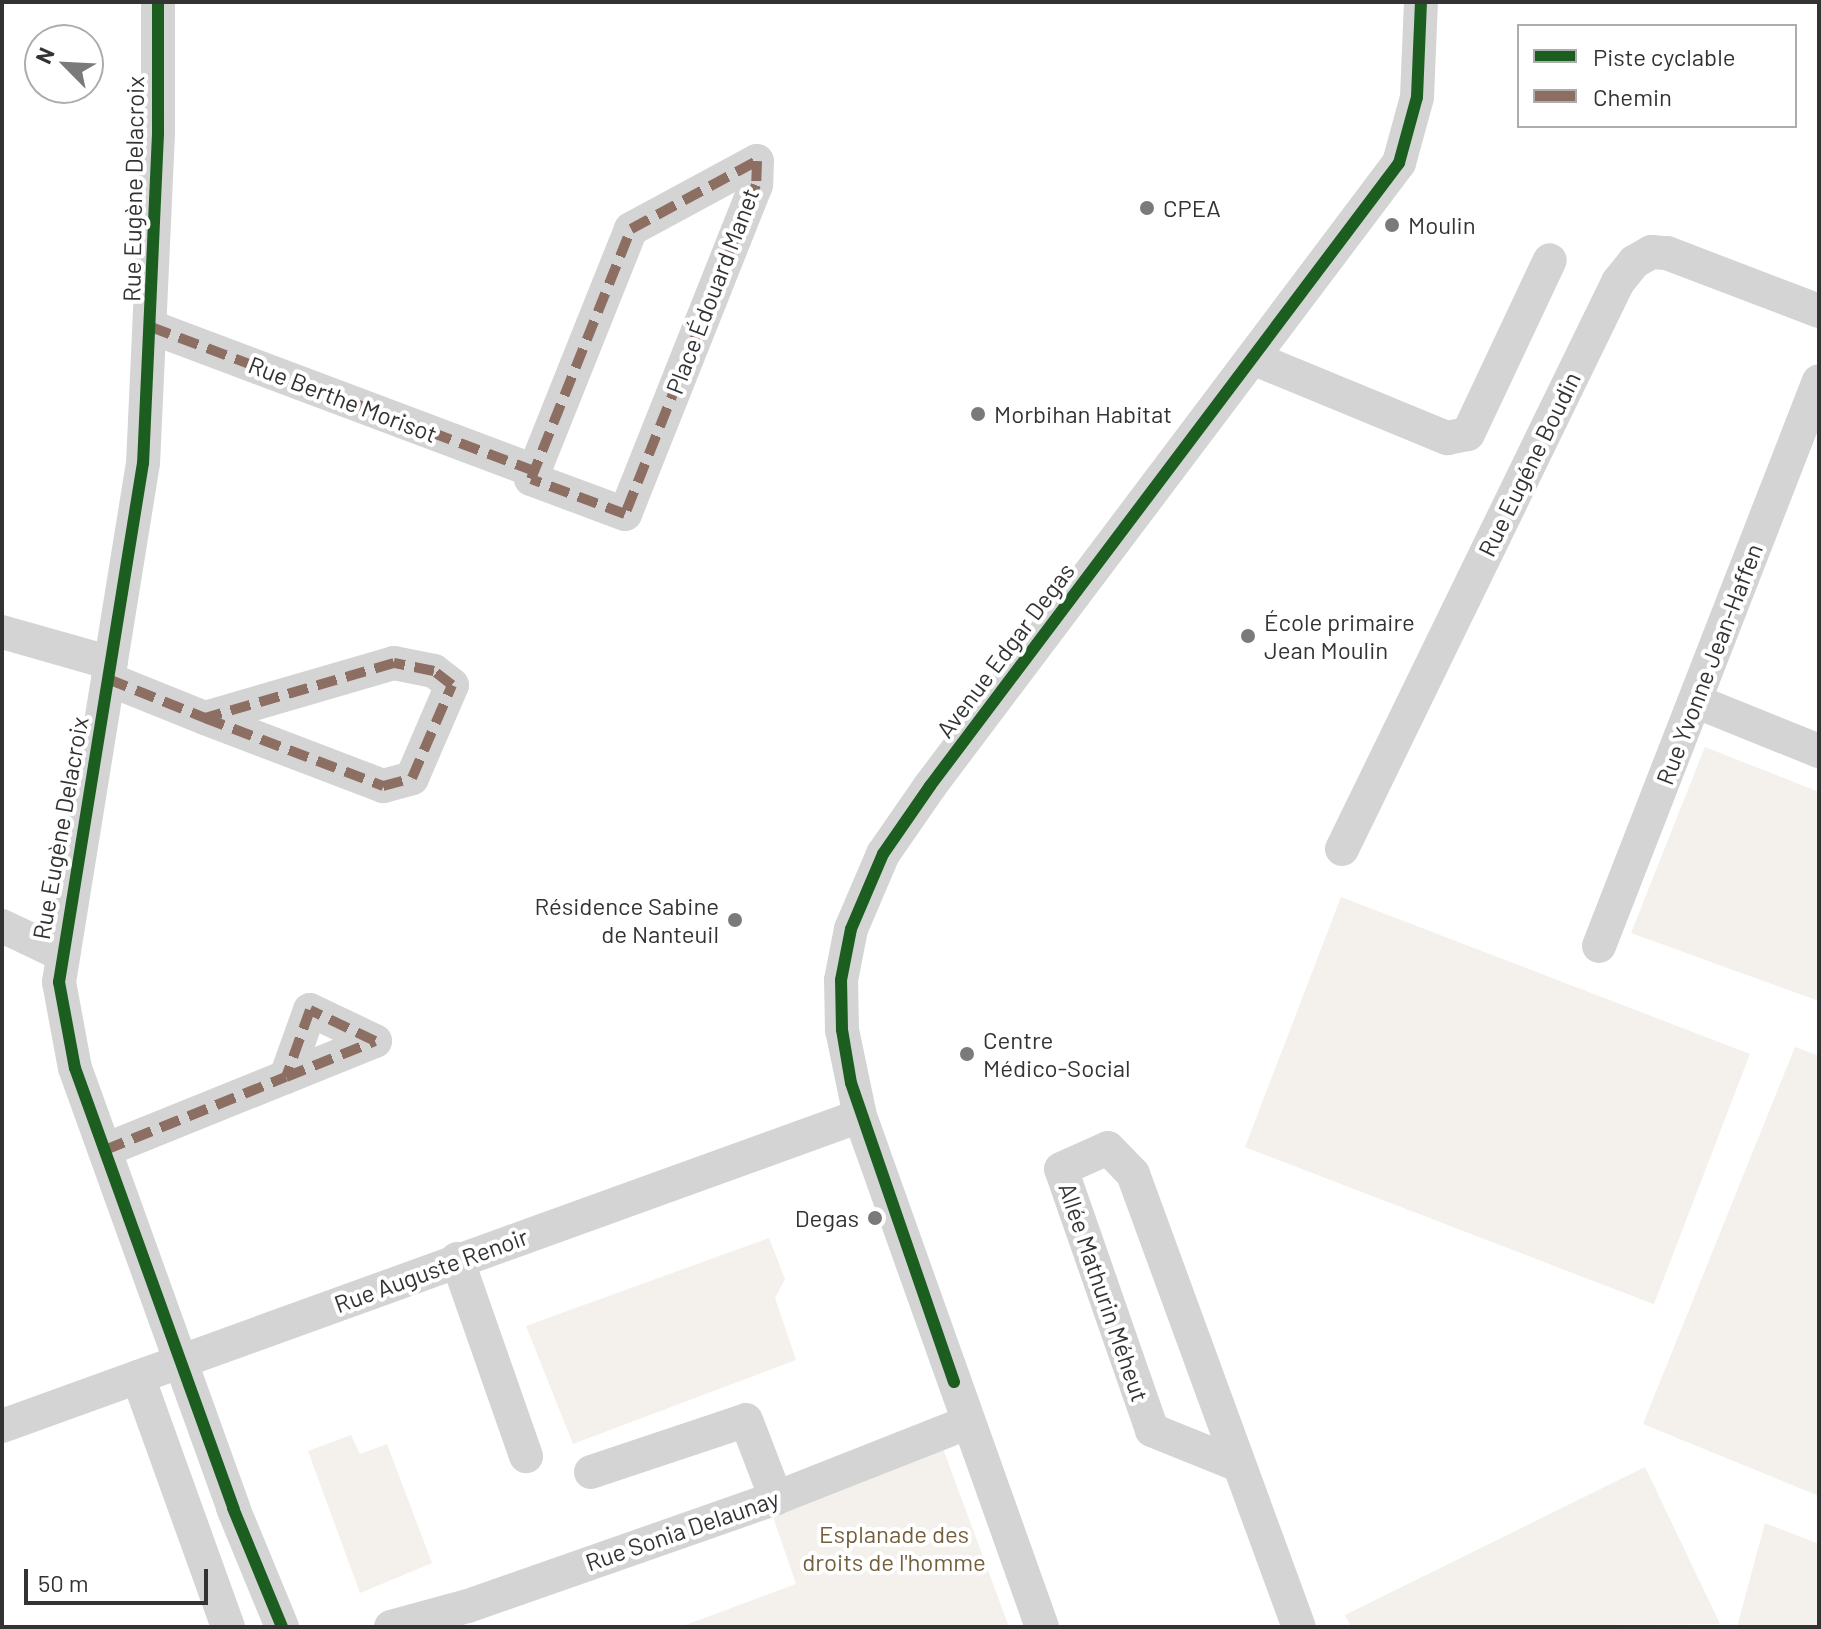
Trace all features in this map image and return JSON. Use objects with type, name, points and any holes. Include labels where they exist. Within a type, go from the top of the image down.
[{"type":"street","name":"Rue Eugène Delacroix","points":[[158,2],[151,327],[143,463],[61,954],[59,982],[75,1068],[180,1361],[282,1627]]},
{"type":"street","points":[[1400,2],[1401,115],[1407,140]]},
{"type":"street","name":"Avenue Edgar Degas","points":[[1042,1627],[860,1116],[842,1030],[841,980],[851,929],[883,854],[1020,665],[1255,359],[1399,163],[1417,97],[1421,2]]},
{"type":"street","points":[[1420,46],[1437,2]]},
{"type":"street","name":"Place Édouard Manet","points":[[757,161],[756,185],[625,514],[531,479],[534,471],[631,229],[757,161]]},
{"type":"street","name":"Rue Eugéne Boudin","points":[[1342,849],[1611,294],[1634,262],[1651,252],[1667,253],[1819,311]]},
{"type":"street","points":[[1255,359],[1447,438],[1468,434],[1550,260]]},
{"type":"street","name":"Rue Berthe Morisot","points":[[151,327],[534,471]]},
{"type":"street","name":"Rue Yvonne Jean-Haffen","points":[[1599,946],[1695,701],[1811,424],[1819,381]]},
{"type":"street","points":[[2,632],[109,671],[205,718],[383,786],[412,778],[452,685],[434,671],[394,663],[205,718]]},
{"type":"street","points":[[1695,701],[1819,751]]},
{"type":"street","points":[[2,926],[61,954]]},
{"type":"street","points":[[105,1150],[286,1077]]},
{"type":"street","name":"Rue Auguste Renoir","points":[[2,1426],[457,1259],[860,1116]]},
{"type":"street","name":"Allée Mathurin Méheut","points":[[1236,1464],[1152,1430],[1061,1169],[1108,1148],[1133,1174],[1236,1464],[1299,1627]]},
{"type":"street","points":[[457,1259],[526,1456]]},
{"type":"street","points":[[138,1377],[228,1627]]},
{"type":"street","points":[[591,1472],[746,1420],[776,1498]]},
{"type":"street","name":"Rue Sonia Delaunay","points":[[391,1627],[468,1606],[776,1498],[969,1422]]},
{"type":"green space","points":[[1705,747],[1819,792],[1819,1001],[1631,933]]},
{"type":"green space","points":[[1341,897],[1750,1054],[1654,1304],[1245,1147]]},
{"type":"green space","points":[[1795,1047],[1819,1056],[1819,1496],[1643,1424]]},
{"type":"green space","points":[[769,1238],[785,1279],[775,1298],[796,1360],[573,1444],[526,1326]]},
{"type":"green space","points":[[351,1435],[360,1454],[387,1444],[432,1563],[360,1593],[308,1451]]},
{"type":"green space","name":"Esplanade des droits de l'homme","points":[[942,1446],[1009,1627],[680,1627],[796,1584],[771,1511]]},
{"type":"green space","points":[[1645,1467],[1720,1624],[1351,1627],[1345,1615]]},
{"type":"green space","points":[[1765,1523],[1819,1544],[1819,1627],[1737,1627]]},
{"type":"marked path","points":[[757,161],[756,185],[625,514],[531,479],[631,229],[757,161]]},
{"type":"marked path","points":[[151,327],[534,471]]},
{"type":"marked path","points":[[108,679],[205,718],[383,786],[412,778],[452,685],[434,671],[394,663],[205,718]]},
{"type":"marked path","points":[[105,1150],[286,1077],[375,1041],[310,1010],[286,1077]]},
{"type":"cycle path","points":[[158,2],[158,134],[143,463],[59,982],[75,1068],[233,1508],[282,1627]]},
{"type":"cycle path","points":[[954,1382],[851,1083],[842,1030],[841,980],[851,929],[883,854],[930,786],[1399,163],[1417,97],[1421,2]]},
{"type":"place","name":"CPEA","points":[[1147,208]]},
{"type":"place","name":"Moulin","points":[[1392,225]]},
{"type":"place","name":"Morbihan Habitat","points":[[978,414]]},
{"type":"place","name":"École primaire Jean Moulin","points":[[1248,636]]},
{"type":"place","name":"Résidence Sabine de Nanteuil","points":[[735,920]]},
{"type":"place","name":"Centre Médico-Social","points":[[967,1054]]},
{"type":"place","name":"Degas","points":[[875,1218]]}]
